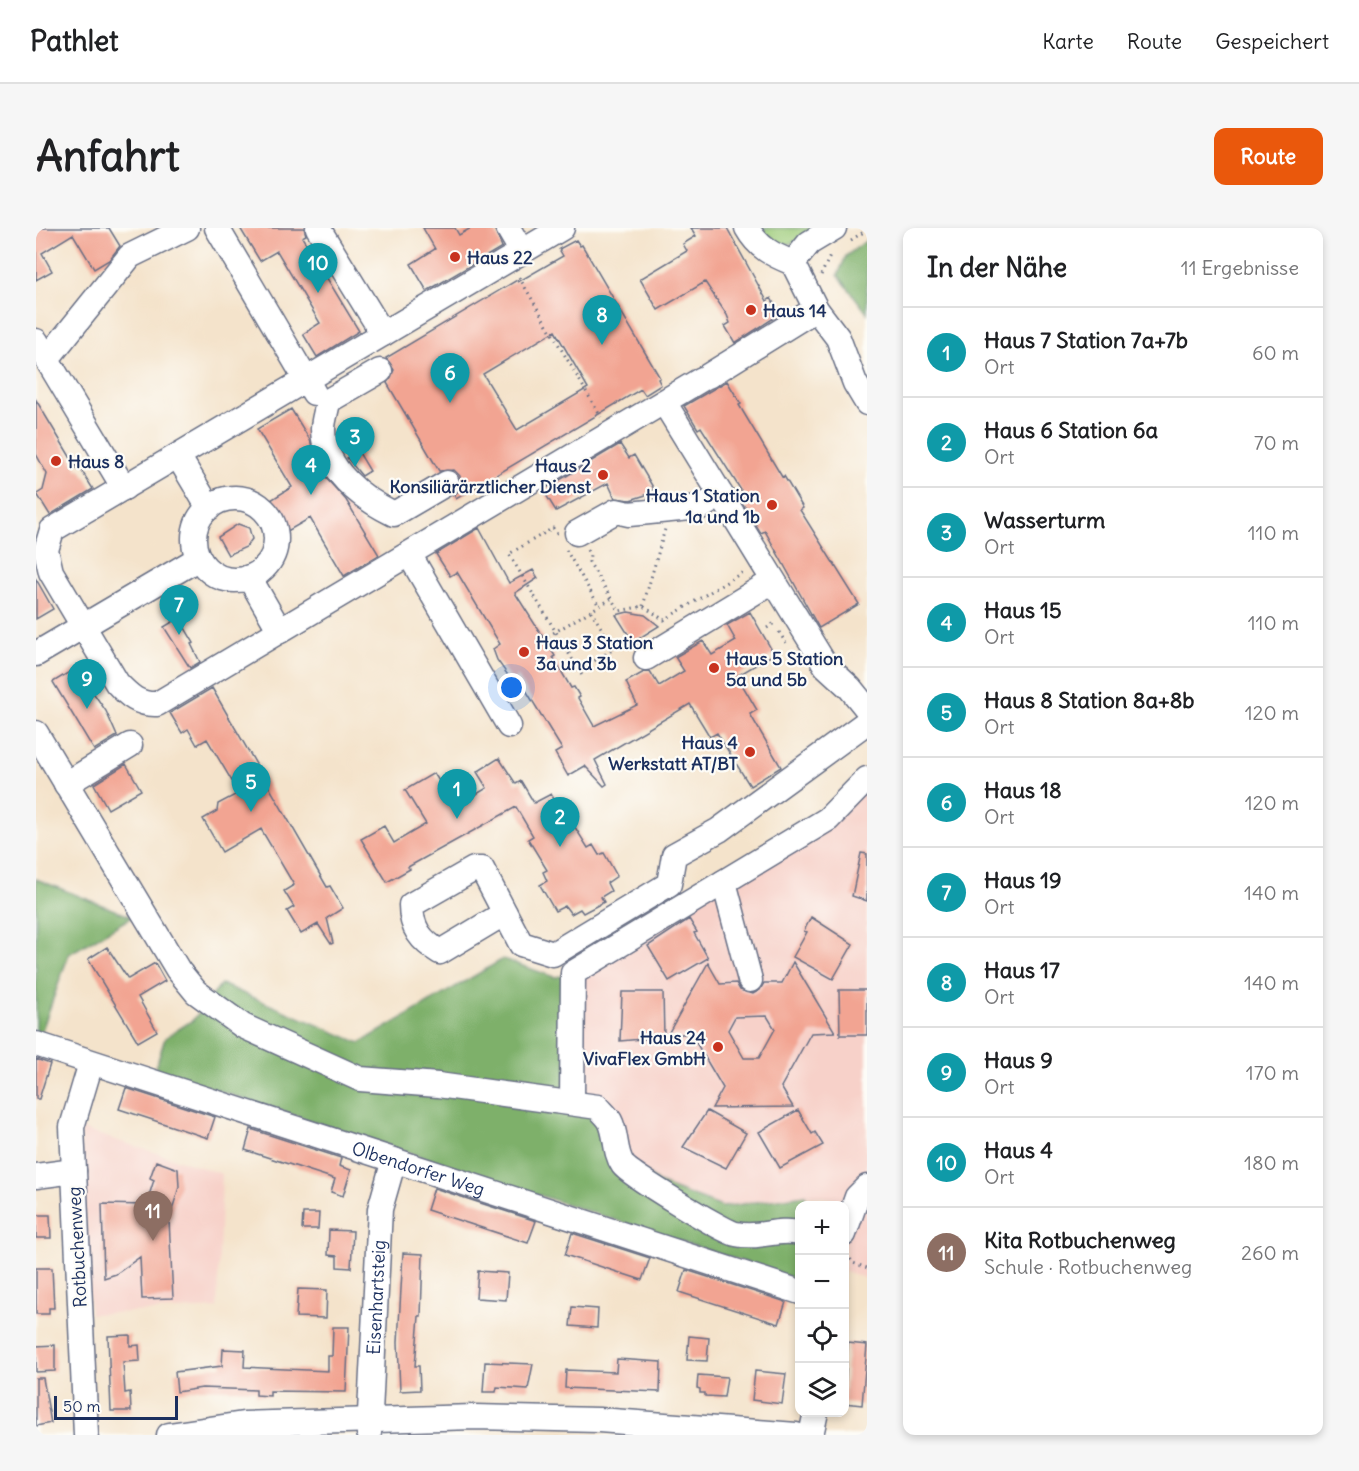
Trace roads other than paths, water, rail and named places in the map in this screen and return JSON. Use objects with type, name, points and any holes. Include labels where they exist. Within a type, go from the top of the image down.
[{"type":"street","points":[[124,488],[41,350],[130,256],[187,228]]},
{"type":"street","points":[[217,228],[326,413]]},
{"type":"street","points":[[318,228],[383,334]]},
{"type":"street","points":[[508,228],[515,256]]},
{"type":"street","points":[[562,228],[52,530],[46,550],[51,572],[117,683],[134,699],[146,705],[157,704],[705,378],[816,309]]},
{"type":"street","points":[[747,228],[756,243],[769,254],[793,263],[816,309],[838,338],[855,383],[867,403]]},
{"type":"street","points":[[793,263],[809,243],[841,239]]},
{"type":"street","points":[[380,372],[328,401],[323,429],[329,453],[338,471],[351,486],[375,505],[394,514],[447,483]]},
{"type":"street","points":[[664,402],[721,495],[764,586],[826,666],[850,688],[867,709]]},
{"type":"street","points":[[178,456],[209,508]]},
{"type":"street","points":[[572,541],[616,511],[629,514],[701,507],[721,495]]},
{"type":"street","points":[[232,498],[257,504],[267,513],[273,524],[274,550],[260,571],[249,577],[226,579],[216,575],[200,558],[195,545],[195,532],[200,519],[209,508],[232,498]]},
{"type":"street","points":[[408,554],[509,726]]},
{"type":"street","points":[[36,654],[200,558]]},
{"type":"street","points":[[249,577],[280,631]]},
{"type":"street","points":[[646,658],[764,586]]},
{"type":"street","points":[[505,913],[521,944],[553,954],[669,884],[674,855],[719,830],[867,722]]},
{"type":"street","points":[[36,733],[178,970],[196,992],[243,1026],[360,1079],[438,1084],[598,1107],[610,1121],[624,1167],[734,1234],[756,1236],[771,1231],[795,1232]]},
{"type":"street","points":[[66,784],[130,745]]},
{"type":"street","points":[[572,1102],[573,973],[828,819],[867,779]]},
{"type":"street","points":[[724,882],[750,980]]},
{"type":"street","name":"Olbendorfer Weg","points":[[36,1044],[795,1290]]},
{"type":"street","name":"Rotbuchenweg","points":[[86,1435],[72,1127],[91,1063]]},
{"type":"street","name":"Eisenhartsteig","points":[[369,1427],[380,1209],[394,1160]]},
{"type":"street","points":[[36,1176],[74,1171]]},
{"type":"street","points":[[849,1220],[857,1197],[867,1187]]},
{"type":"street","points":[[169,1435],[243,1424],[369,1427],[474,1417],[599,1420],[796,1435]]},
{"type":"street","points":[[811,1435],[815,1417]]},
{"type":"place","name":"Haus 22","points":[[455,257]]},
{"type":"place","name":"Haus 4","points":[[318,293]]},
{"type":"place","name":"Haus 14","points":[[751,310]]},
{"type":"place","name":"Haus 17","points":[[602,345]]},
{"type":"place","name":"Haus 18","points":[[450,403]]},
{"type":"place","name":"Haus 8","points":[[56,461]]},
{"type":"place","name":"Wasserturm","points":[[355,467]]},
{"type":"place","name":"Haus 2 Konsiliärärztlicher Dienst","points":[[603,475]]},
{"type":"place","name":"Haus 15","points":[[311,495]]},
{"type":"place","name":"Haus 1 Station 1a und 1b","points":[[772,505]]},
{"type":"place","name":"Haus 19","points":[[179,635]]},
{"type":"place","name":"Haus 3 Station 3a und 3b","points":[[524,652]]},
{"type":"place","name":"Haus 5 Station 5a und 5b","points":[[714,668]]},
{"type":"place","name":"Haus 9","points":[[87,709]]},
{"type":"place","name":"Haus 4 Werkstatt AT/BT","points":[[750,752]]},
{"type":"place","name":"Haus 8 Station 8a+8b","points":[[251,812]]},
{"type":"place","name":"Haus 7 Station 7a+7b","points":[[457,819]]},
{"type":"place","name":"Haus 6 Station 6a","points":[[560,847]]},
{"type":"place","name":"Haus 24 VivaFlex GmbH","points":[[718,1047]]},
{"type":"place","name":"Kita Rotbuchenweg","points":[[153,1241]]}]
